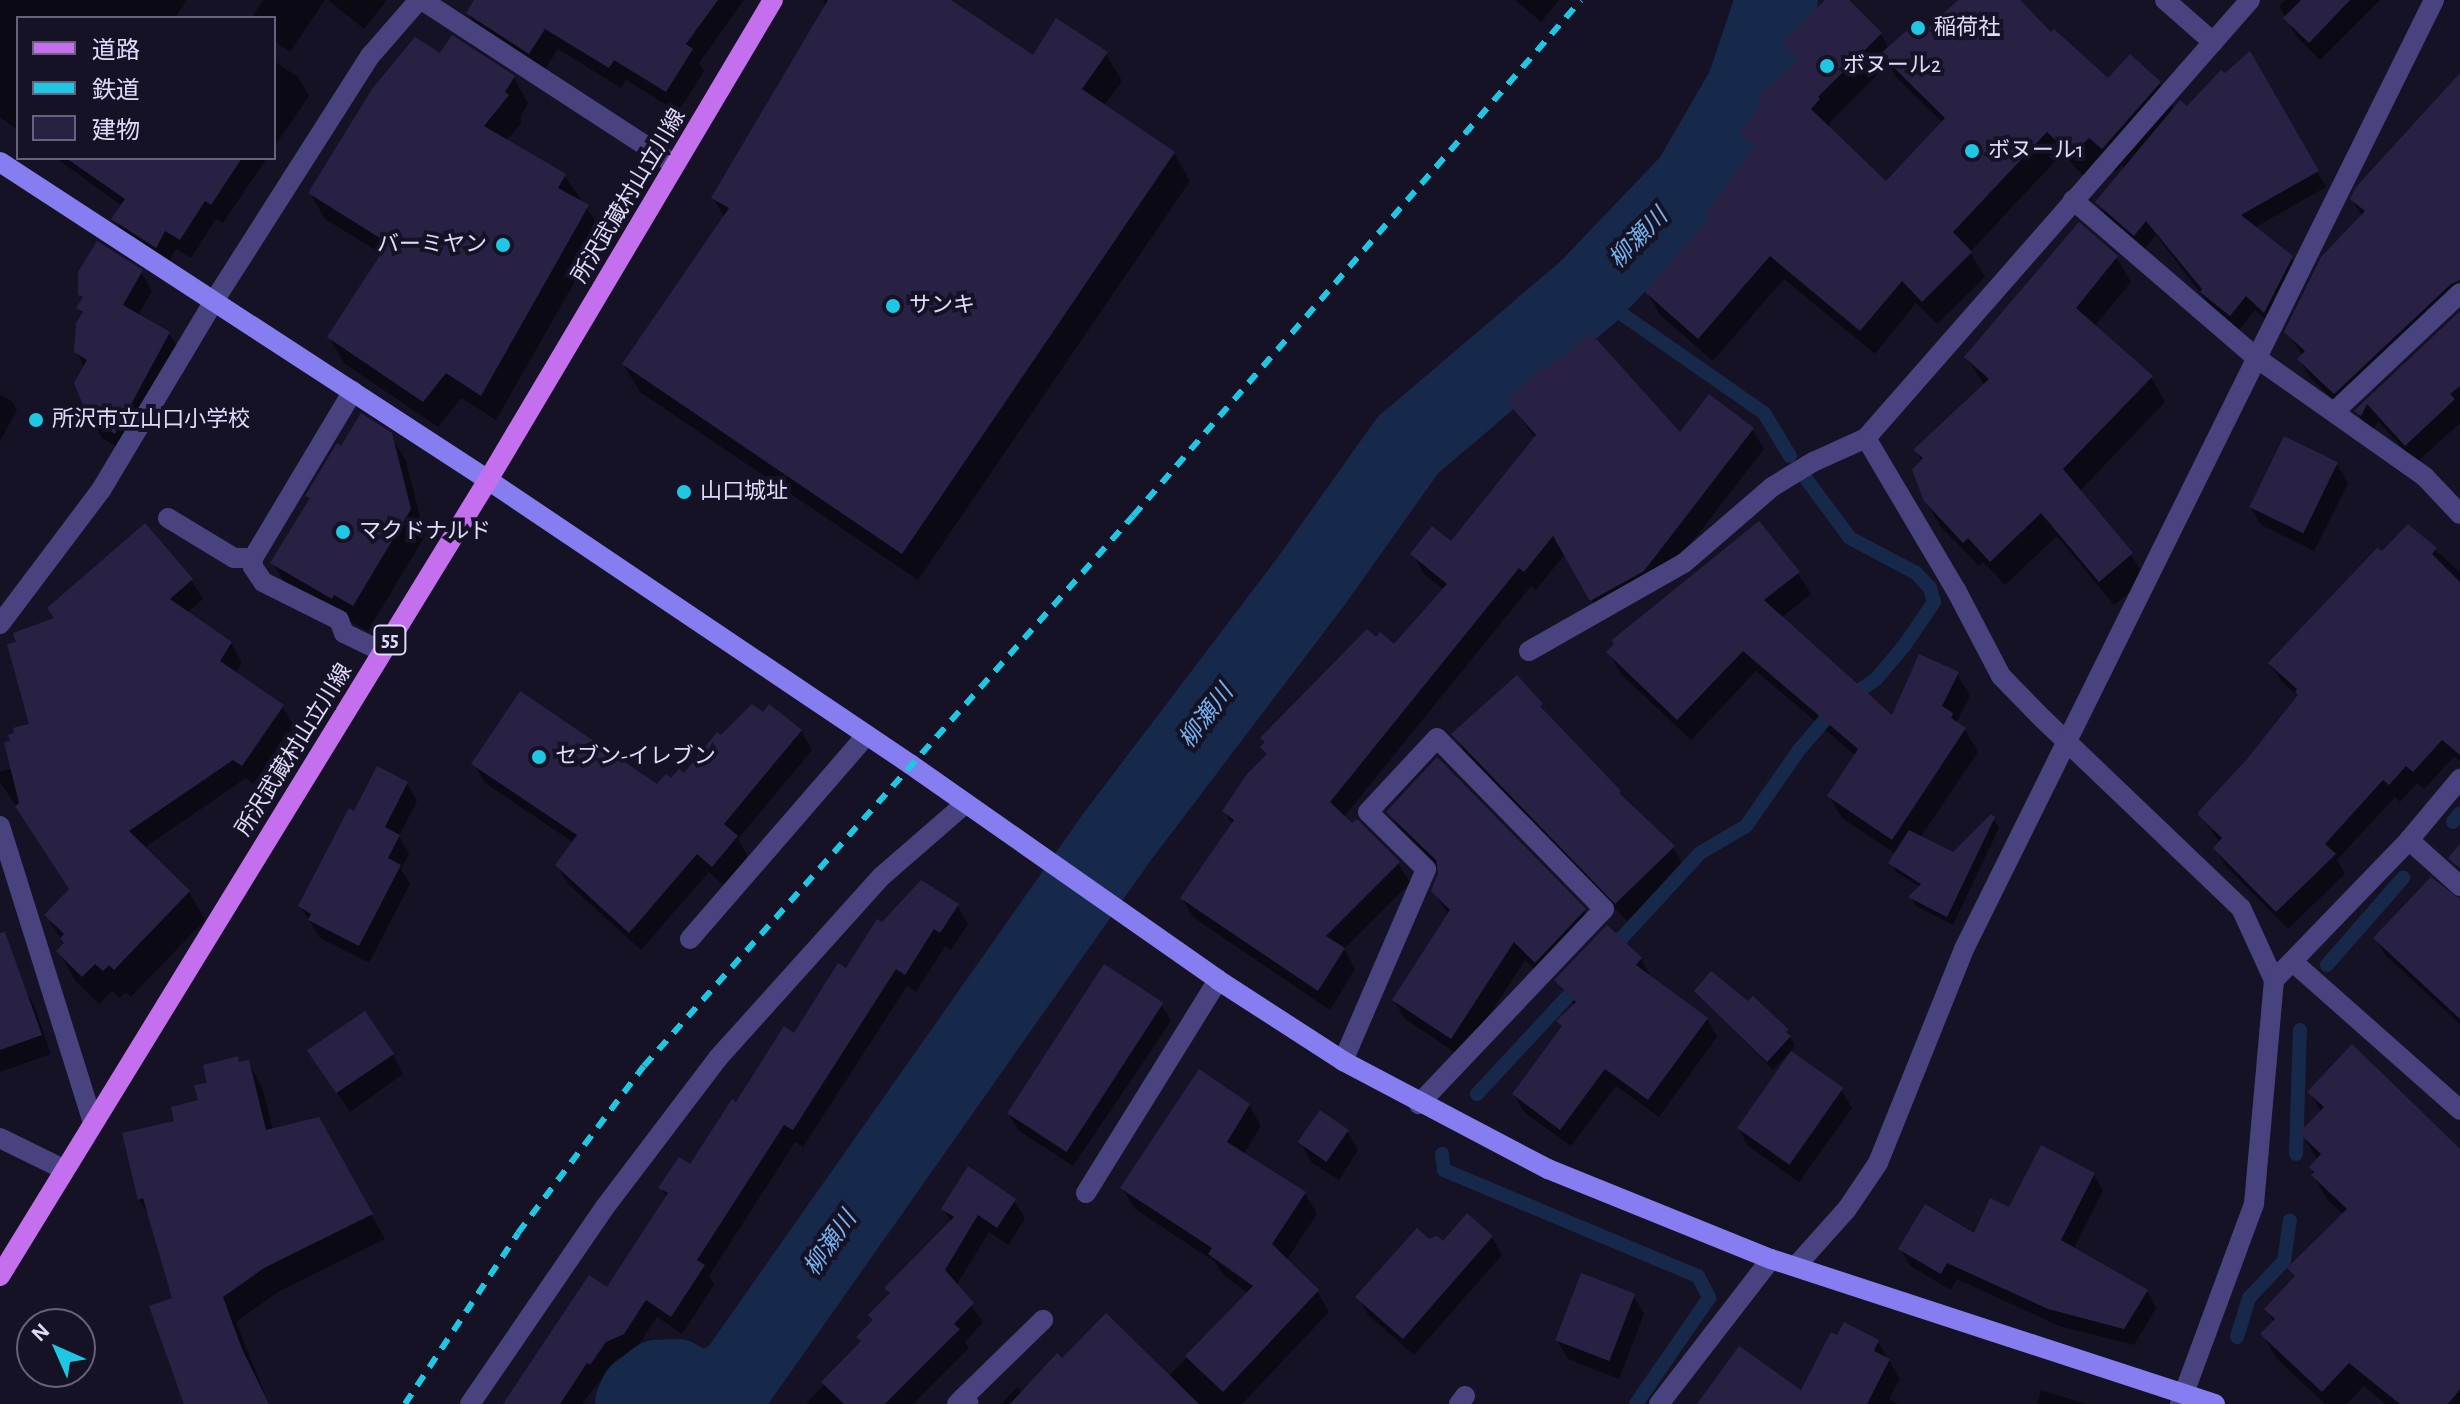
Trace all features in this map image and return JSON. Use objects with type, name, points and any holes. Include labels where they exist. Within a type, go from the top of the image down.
[{"type":"main road","name":"所沢武蔵村山立川線","points":[[0,1276],[488,480],[773,0]]},
{"type":"street","points":[[0,624],[101,490],[214,301],[371,55],[420,0],[675,165]]},
{"type":"street","points":[[2165,0],[2213,42]]},
{"type":"street","points":[[1529,651],[1684,563],[1772,487],[1813,462],[1866,438],[2250,0]]},
{"type":"street","points":[[1796,1266],[1847,1209],[1878,1163],[1964,949],[2069,743],[2434,0]]},
{"type":"street","points":[[0,162],[488,480],[867,735],[1218,980],[1343,1061],[1419,1104],[1548,1169],[1771,1259],[2181,1398],[2215,1404]]},
{"type":"street","points":[[2073,200],[2258,359],[2425,477],[2460,514]]},
{"type":"street","points":[[2335,411],[2460,293]]},
{"type":"street","points":[[353,391],[253,558],[256,576],[263,582],[339,620],[344,633],[383,652]]},
{"type":"street","points":[[1866,438],[2001,676],[2241,908],[2274,980],[2254,1204],[2181,1398]]},
{"type":"street","points":[[168,518],[234,558],[253,558]]},
{"type":"street","points":[[690,939],[867,735]]},
{"type":"street","points":[[1343,1061],[1426,869],[1368,812],[1437,738],[1604,909],[1419,1104]]},
{"type":"street","points":[[2274,980],[2409,840],[2460,779]]},
{"type":"street","points":[[470,1404],[605,1207],[718,1058],[882,876],[966,803]]},
{"type":"street","points":[[0,826],[93,1123]]},
{"type":"street","points":[[2409,840],[2460,886]]},
{"type":"street","points":[[2293,962],[2460,1110]]},
{"type":"street","points":[[1086,1193],[1218,980]]},
{"type":"street","points":[[0,1138],[65,1170]]},
{"type":"street","points":[[1659,1404],[1771,1259]]},
{"type":"street","points":[[963,1402],[1043,1320]]},
{"type":"building","points":[[474,0],[718,0],[686,44],[693,49],[666,92],[614,60],[609,68],[545,29],[529,54],[466,13]]},
{"type":"building","name":"サンキ","points":[[828,0],[951,0],[1033,55],[1056,18],[1108,52],[1082,89],[1175,152],[902,554],[622,364],[729,208],[711,198]]},
{"type":"building","points":[[1825,0],[1849,0],[1882,33],[1818,97],[1820,99],[1811,109],[1886,181],[1945,118],[1880,54],[1919,20],[1928,28],[1958,0],[2020,0],[2051,32],[2054,29],[2108,78],[2130,54],[2161,82],[2102,149],[2089,138],[2071,155],[2047,132],[1953,232],[1972,252],[1922,302],[1902,281],[1860,331],[1770,256],[1698,339],[1645,292],[1710,217],[1706,214],[1755,146],[1739,131],[1757,113],[1754,110],[1762,102],[1758,98],[1798,59],[1782,43]]},
{"type":"building","points":[[2301,0],[2350,0],[2309,43],[2283,18]]},
{"type":"building","points":[[452,35],[515,76],[505,92],[509,95],[484,126],[566,174],[558,188],[589,205],[481,396],[446,373],[423,402],[327,337],[388,243],[308,193],[372,89],[415,37],[440,53]]},
{"type":"building","points":[[2250,51],[2319,171],[2241,215],[2293,256],[2264,313],[2246,296],[2230,316],[2200,292],[2202,289],[2146,221],[2134,236],[2095,202],[2180,100],[2187,106],[2221,70],[2225,73]]},
{"type":"building","points":[[2460,73],[2460,280],[2451,284],[2334,394],[2297,359],[2305,351],[2284,332],[2321,257],[2365,211],[2350,199],[2356,187]]},
{"type":"building","points":[[69,160],[241,160],[211,205],[205,201],[180,240],[165,231],[156,248],[111,219],[125,199]]},
{"type":"building","points":[[2079,222],[2118,256],[2076,308],[2153,376],[2063,469],[2133,553],[2099,582],[2041,513],[1990,562],[1968,538],[1963,543],[1924,501],[1912,470],[1923,458],[1913,450],[1989,379],[1964,357]]},
{"type":"building","points":[[97,241],[143,270],[123,305],[170,332],[115,434],[89,419],[74,383],[87,360],[74,352],[76,323],[83,312],[76,308],[83,297],[78,295],[78,272]]},
{"type":"building","points":[[2460,311],[2460,386],[2450,394],[2455,399],[2405,446],[2367,404],[2361,416],[2354,411]]},
{"type":"building","points":[[1590,332],[1680,432],[1709,394],[1754,428],[1644,571],[1590,601],[1553,536],[1524,572],[1519,568],[1330,802],[1352,823],[1357,819],[1400,862],[1326,936],[1345,948],[1318,991],[1180,898],[1234,820],[1222,811],[1247,774],[1267,754],[1260,747],[1265,742],[1260,738],[1367,629],[1376,637],[1380,632],[1394,644],[1447,584],[1410,554],[1432,526],[1451,541],[1536,435],[1506,401],[1545,366],[1547,369],[1560,356],[1563,359]]},
{"type":"building","name":"マクドナルド","points":[[361,413],[392,433],[411,509],[353,606],[334,595],[332,599],[270,563],[310,498],[305,496],[337,443],[341,446]]},
{"type":"building","points":[[2284,436],[2338,462],[2303,533],[2249,507]]},
{"type":"building","points":[[1759,521],[1800,572],[1764,600],[1892,715],[1919,654],[1959,672],[1942,706],[1953,713],[1951,718],[1966,728],[1892,840],[1827,796],[1858,749],[1743,651],[1677,720],[1606,652],[1614,644],[1612,640]]},
{"type":"building","points":[[145,523],[193,579],[170,599],[232,642],[220,661],[284,705],[242,766],[233,760],[129,831],[190,891],[114,970],[109,965],[103,971],[95,964],[82,977],[56,951],[64,943],[60,938],[64,934],[44,915],[69,889],[15,806],[19,803],[4,742],[10,741],[8,735],[14,733],[13,728],[29,724],[7,644],[16,642],[13,633],[54,618],[47,608]]},
{"type":"building","points":[[2408,524],[2437,548],[2432,554],[2460,582],[2460,755],[2442,740],[2413,772],[2406,766],[2389,785],[2383,780],[2325,844],[2336,854],[2276,912],[2213,848],[2222,838],[2198,815],[2199,811],[2247,759],[2298,695],[2295,692],[2297,689],[2268,663],[2377,548],[2382,551]]},
{"type":"building","points":[[1517,675],[1543,704],[1540,706],[1621,791],[1619,793],[1675,846],[1615,904],[1451,734]]},
{"type":"building","points":[[520,691],[657,784],[666,774],[671,778],[679,769],[684,773],[717,732],[721,735],[752,704],[763,712],[769,704],[802,730],[724,824],[738,836],[712,867],[697,854],[629,933],[555,865],[577,835],[471,764]]},
{"type":"building","points":[[1437,757],[1586,909],[1535,963],[1514,942],[1451,1039],[1392,1000],[1450,910],[1431,891],[1438,873],[1436,860],[1386,812]]},
{"type":"building","points":[[377,766],[408,782],[385,827],[400,835],[388,858],[401,865],[359,946],[308,920],[311,914],[298,906],[349,808],[354,811]]},
{"type":"building","points":[[1991,814],[1995,817],[1947,917],[1908,897],[1921,884],[1888,863],[1909,830],[1953,852]]},
{"type":"building","points":[[2460,844],[2460,868],[2448,858]]},
{"type":"building","points":[[2431,877],[2460,899],[2460,1019],[2373,938]]},
{"type":"building","points":[[921,880],[959,904],[940,933],[934,929],[905,975],[896,969],[793,1130],[784,1125],[697,1260],[705,1265],[671,1317],[646,1300],[624,1334],[606,1342],[590,1365],[587,1363],[560,1404],[503,1404],[589,1275],[607,1287],[668,1193],[658,1188],[679,1157],[690,1164],[732,1099],[736,1102],[784,1026],[794,1033],[838,963],[846,968],[877,919],[882,922]]},
{"type":"building","points":[[1607,925],[1642,958],[1636,965],[1708,1018],[1648,1100],[1605,1069],[1560,1130],[1512,1094],[1562,1026],[1556,1021],[1576,1002],[1554,980]]},
{"type":"building","points":[[5,932],[42,1035],[0,1050],[0,933]]},
{"type":"building","points":[[1104,964],[1164,1003],[1067,1152],[1007,1113]]},
{"type":"building","points":[[1711,971],[1748,1001],[1753,996],[1789,1030],[1786,1032],[1791,1036],[1767,1062],[1694,991]]},
{"type":"building","points":[[365,1011],[394,1054],[336,1093],[307,1050]]},
{"type":"building","points":[[2352,1044],[2460,1149],[2460,1389],[2448,1404],[2400,1404],[2349,1363],[2322,1392],[2260,1334],[2275,1319],[2264,1309],[2295,1276],[2287,1268],[2347,1209],[2311,1175],[2314,1172],[2309,1167],[2321,1154],[2299,1133],[2324,1107],[2307,1092]]},
{"type":"building","points":[[1791,1051],[1843,1088],[1790,1165],[1737,1128]]},
{"type":"building","points":[[238,1056],[239,1062],[249,1060],[266,1130],[319,1117],[373,1214],[264,1268],[223,1297],[242,1349],[269,1404],[184,1404],[149,1306],[172,1298],[143,1198],[138,1200],[122,1133],[174,1121],[171,1107],[198,1100],[194,1085],[207,1083],[203,1065]]},
{"type":"building","points":[[1199,1069],[1250,1104],[1227,1142],[1306,1192],[1272,1244],[1319,1290],[1223,1392],[1185,1356],[1253,1286],[1208,1254],[1212,1248],[1120,1188]]},
{"type":"building","points":[[1320,1110],[1349,1130],[1326,1162],[1298,1142]]},
{"type":"building","points":[[2041,1145],[2095,1173],[2061,1240],[2148,1290],[2124,1329],[2048,1309],[1947,1263],[1941,1274],[1898,1249],[1925,1204],[1974,1233],[1990,1198],[2009,1207]]},
{"type":"building","points":[[968,1166],[1016,1199],[997,1228],[978,1215],[945,1270],[974,1303],[954,1324],[960,1329],[885,1404],[844,1404],[821,1382],[861,1341],[856,1337],[873,1320],[868,1315],[890,1293],[884,1288],[954,1217],[941,1209]]},
{"type":"building","points":[[1467,1213],[1493,1236],[1403,1339],[1355,1297],[1417,1228],[1429,1239],[1437,1236],[1443,1241]]},
{"type":"building","points":[[1581,1273],[1635,1294],[1609,1361],[1555,1340]]},
{"type":"building","points":[[1106,1313],[1199,1404],[1010,1404],[1057,1353],[1062,1358]]},
{"type":"building","points":[[1844,1322],[1879,1340],[1874,1351],[1890,1359],[1867,1404],[1697,1404],[1739,1346],[1801,1390],[1831,1332],[1837,1335]]},
{"type":"waterway","name":"柳瀬川","points":[[636,1404],[640,1395],[658,1381],[676,1380],[692,1390],[710,1390],[735,1380],[1117,837],[1312,580],[1408,445],[1589,291],[1693,182],[1747,89],[1777,0]]},
{"type":"waterway","points":[[1589,291],[1764,413],[1790,456]]},
{"type":"waterway","points":[[1608,953],[1700,853],[1746,826],[1799,750],[1836,707],[1876,679],[1904,646],[1934,602],[1930,588],[1916,573],[1850,538],[1807,480]]},
{"type":"waterway","points":[[2453,822],[2460,813]]},
{"type":"waterway","points":[[2327,965],[2403,878]]},
{"type":"waterway","points":[[1477,1094],[1580,983]]},
{"type":"waterway","points":[[2296,1154],[2300,1030]]},
{"type":"waterway","points":[[1442,1154],[1444,1170],[1698,1276],[1709,1298],[1636,1404]]},
{"type":"waterway","points":[[2237,1337],[2249,1298],[2284,1261],[2290,1220]]},
{"type":"railway","points":[[405,1404],[518,1233],[644,1066],[1133,516],[1581,0]]},
{"type":"place","name":"稲荷社","points":[[1918,28]]},
{"type":"place","name":"ボヌール2","points":[[1827,66]]},
{"type":"place","name":"ボヌール1","points":[[1972,151]]},
{"type":"place","name":"バーミヤン","points":[[503,245]]},
{"type":"place","name":"サンキ","points":[[893,306]]},
{"type":"place","name":"所沢市立山口小学校","points":[[36,420]]},
{"type":"place","name":"山口城址","points":[[684,492]]},
{"type":"place","name":"マクドナルド","points":[[343,532]]},
{"type":"place","name":"セブン-イレブン","points":[[539,757]]}]
